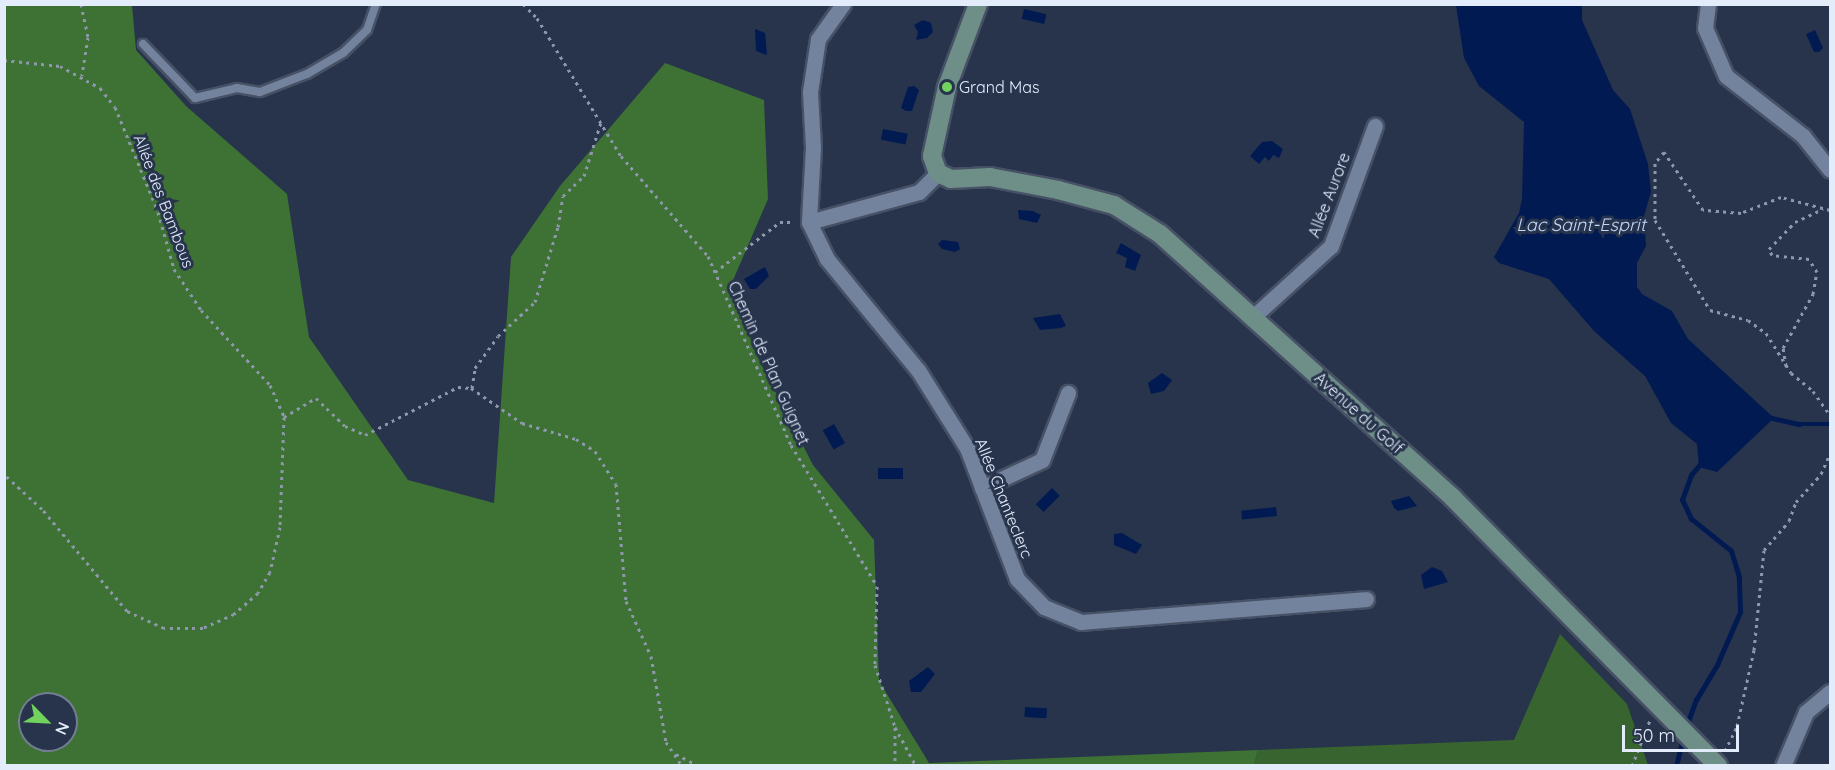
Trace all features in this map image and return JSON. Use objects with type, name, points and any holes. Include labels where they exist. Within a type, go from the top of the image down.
[{"type":"street","points":[[843,4],[818,39],[810,92],[813,147],[809,222],[919,192],[938,173],[932,156],[947,87],[978,4]]},
{"type":"street","points":[[1708,4],[1705,28],[1726,76],[1803,136],[1830,171]]},
{"type":"street","name":"Allée Aurore","points":[[1253,317],[1274,296],[1306,273],[1331,246],[1375,126]]},
{"type":"street","name":"Avenue du Golf","points":[[938,173],[951,179],[990,177],[1114,205],[1160,234],[1453,498],[1717,764]]},
{"type":"street","name":"Allée Chanteclerc","points":[[809,222],[827,259],[918,370],[967,448],[1017,579],[1044,607],[1081,622],[1366,599]]},
{"type":"street","points":[[982,488],[1042,460],[1068,393]]},
{"type":"street","points":[[1783,765],[1806,712],[1830,692]]},
{"type":"lane","points":[[143,44],[195,98],[237,88],[260,92],[307,74],[343,53],[367,30],[376,4]]},
{"type":"path","points":[[81,4],[88,37],[82,76]]},
{"type":"path","name":"Chemin de Plan Guignet","points":[[523,4],[537,18],[621,156],[708,256],[791,446],[877,586],[875,665],[895,727],[916,765]]},
{"type":"path","name":"Allée des Bambous","points":[[4,60],[60,66],[82,76],[100,88],[115,107],[158,212],[174,269],[201,310],[270,385],[284,417],[280,527],[270,572],[258,593],[234,614],[203,628],[164,628],[127,611],[42,509],[4,474]]},
{"type":"path","points":[[471,388],[475,368],[498,336],[535,302],[558,227],[563,196],[584,176],[601,122]]},
{"type":"path","points":[[1830,210],[1781,197],[1741,213],[1703,210],[1664,152],[1655,163],[1654,220],[1710,310],[1748,320],[1766,333],[1787,368],[1813,391],[1830,415]]},
{"type":"path","points":[[1787,368],[1782,348],[1813,294],[1817,272],[1809,259],[1772,255],[1769,249],[1795,222],[1825,209]]},
{"type":"path","points":[[716,272],[780,222],[809,222]]},
{"type":"path","points":[[284,417],[315,398],[345,426],[365,435],[458,387],[471,388],[522,423],[576,439],[595,451],[616,484],[626,601],[651,656],[666,742],[682,765]]},
{"type":"path","points":[[1717,764],[1732,743],[1754,650],[1764,550],[1789,521],[1796,502],[1821,474],[1830,454]]},
{"type":"path","points":[[1632,765],[1636,750],[1665,710]]},
{"type":"path","points":[[895,727],[895,765]]},
{"type":"path","points":[[674,753],[699,765]]},
{"type":"green space","points":[[4,5],[132,5],[136,50],[186,106],[287,194],[309,337],[408,480],[494,503],[511,257],[560,186],[665,63],[764,100],[768,199],[731,285],[756,354],[813,465],[874,540],[879,681],[929,763],[1258,750],[1254,765],[5,765]]},
{"type":"green space","points":[[1560,634],[1627,704],[1648,765],[1254,765],[1258,750],[1514,740]]},
{"type":"water","name":"Lac Saint-Esprit","points":[[1456,5],[1582,5],[1582,20],[1613,90],[1630,109],[1648,164],[1651,192],[1644,216],[1646,246],[1637,263],[1637,287],[1642,294],[1672,311],[1688,339],[1774,418],[1717,472],[1699,467],[1697,444],[1671,423],[1645,376],[1594,331],[1549,279],[1499,263],[1494,257],[1519,213],[1522,199],[1524,122],[1479,86],[1464,58]]},
{"type":"water","points":[[1024,9],[1046,14],[1044,24],[1022,19]]},
{"type":"water","points":[[923,20],[931,23],[933,32],[927,38],[916,40],[918,32],[914,25]]},
{"type":"water","points":[[755,29],[765,33],[767,55],[756,51]]},
{"type":"water","points":[[1815,30],[1823,48],[1819,52],[1814,52],[1806,34]]},
{"type":"water","points":[[914,86],[919,90],[912,111],[906,111],[901,108],[908,87]]},
{"type":"water","points":[[883,129],[908,134],[905,145],[881,140]]},
{"type":"water","points":[[1272,141],[1283,149],[1279,158],[1273,155],[1269,161],[1265,157],[1259,164],[1250,156],[1262,142]]},
{"type":"water","points":[[1018,210],[1033,211],[1041,215],[1037,223],[1019,219]]},
{"type":"water","points":[[942,240],[958,242],[960,249],[955,252],[942,249],[938,244]]},
{"type":"water","points":[[1121,243],[1141,255],[1135,271],[1125,267],[1127,258],[1116,253]]},
{"type":"water","points":[[765,267],[769,276],[756,289],[750,289],[744,279]]},
{"type":"water","points":[[1060,314],[1066,326],[1061,328],[1040,330],[1033,318]]},
{"type":"water","points":[[1162,373],[1172,380],[1164,391],[1151,394],[1148,383]]},
{"type":"water","points":[[834,424],[845,443],[834,450],[823,430]]},
{"type":"water","points":[[878,468],[903,468],[903,479],[878,479]]},
{"type":"water","points":[[1052,488],[1060,496],[1044,512],[1036,504]]},
{"type":"water","points":[[1409,496],[1417,506],[1398,511],[1394,508],[1391,501]]},
{"type":"water","points":[[1276,507],[1277,516],[1242,520],[1241,511]]},
{"type":"water","points":[[1122,533],[1142,545],[1136,554],[1114,545],[1114,534]]},
{"type":"water","points":[[1432,567],[1442,571],[1448,582],[1424,589],[1421,575]]},
{"type":"water","points":[[928,667],[935,674],[921,692],[911,692],[909,681]]},
{"type":"water","points":[[1025,707],[1047,708],[1046,718],[1024,717]]},
{"type":"waterway","points":[[1768,417],[1799,424],[1830,424]]},
{"type":"waterway","points":[[1686,727],[1696,700],[1717,665],[1740,612],[1739,577],[1731,551],[1691,519],[1682,500],[1691,475],[1701,463]]},
{"type":"waterway","points":[[1676,766],[1683,738]]},
{"type":"place","name":"Grand Mas","points":[[947,87]]}]
